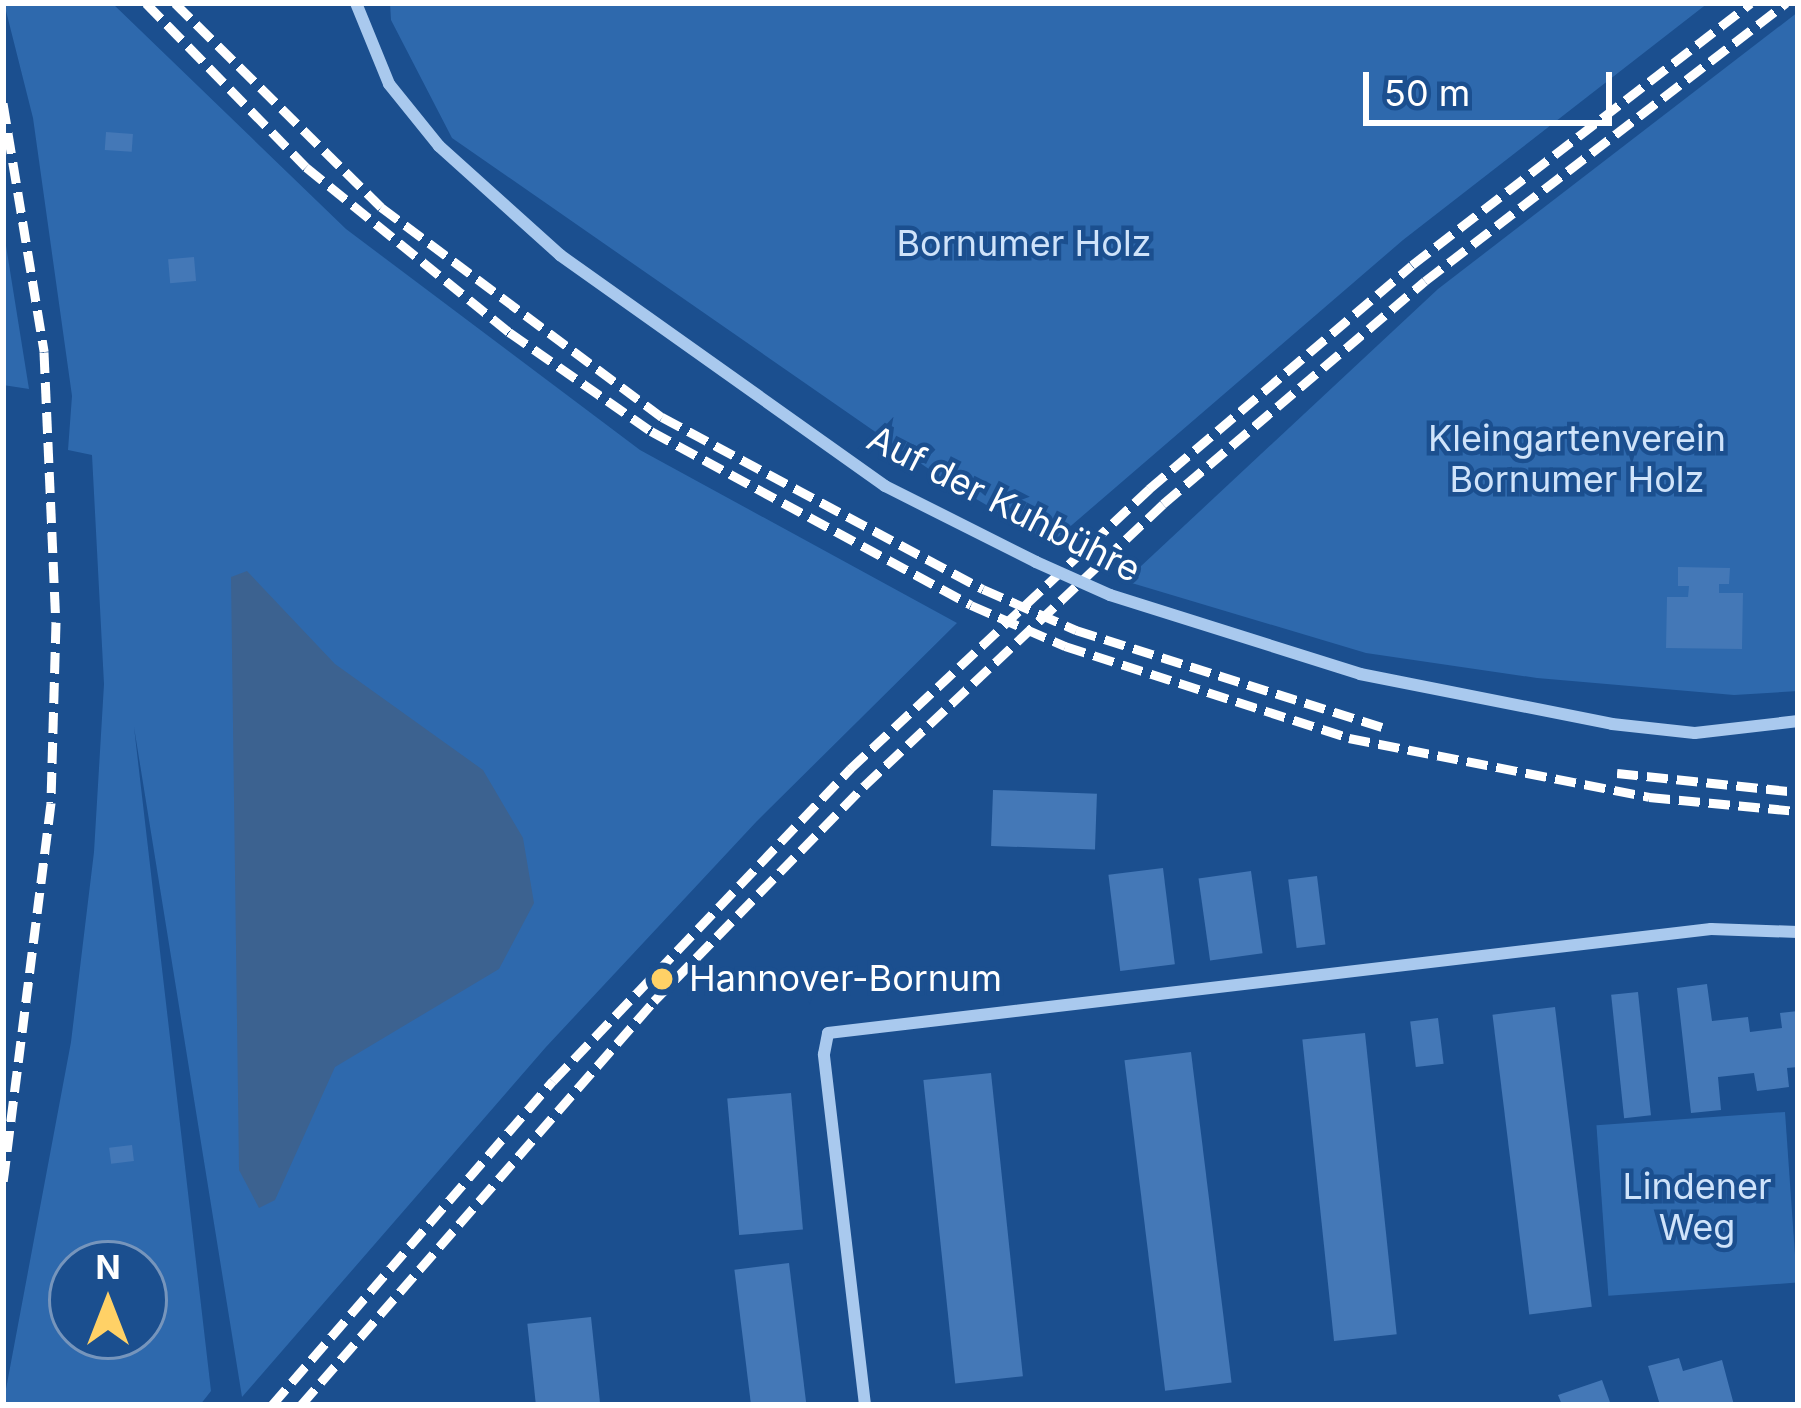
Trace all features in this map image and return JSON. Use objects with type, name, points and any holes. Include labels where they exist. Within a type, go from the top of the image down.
[{"type":"street","name":"Auf der Kuhbühre","points":[[356,3],[389,84],[439,146],[560,255],[885,487],[1110,595],[1360,674],[1569,716],[1695,733],[1798,721]]},
{"type":"street","points":[[865,1405],[824,1054],[828,1033],[1711,929],[1798,932]]},
{"type":"green space","points":[[4,3],[112,3],[346,229],[640,450],[957,623],[757,821],[546,1047],[242,1397],[134,727],[211,1391],[200,1405],[3,1405],[71,1042],[94,852],[104,684],[92,455],[68,450],[72,396],[33,118]]},
{"type":"green space","name":"Bornumer Holz","points":[[390,3],[1708,3],[1403,240],[1051,543],[949,483],[452,138],[391,20]]},
{"type":"green space","name":"Kleingartenverein Bornumer Holz","points":[[1798,12],[1798,691],[1734,695],[1537,678],[1366,653],[1125,581],[1438,289]]},
{"type":"green space","points":[[3,227],[29,389],[3,385]]},
{"type":"green space","name":"Lindener Weg","points":[[1785,1112],[1797,1283],[1608,1296],[1596,1125]]},
{"type":"shaded area","points":[[247,571],[335,664],[483,770],[523,838],[534,903],[499,969],[335,1067],[275,1200],[259,1208],[239,1170],[231,577]]},
{"type":"building","points":[[106,132],[133,134],[132,152],[105,150]]},
{"type":"building","points":[[194,257],[196,281],[170,283],[168,259]]},
{"type":"building","points":[[1678,567],[1730,568],[1729,584],[1719,584],[1719,593],[1743,593],[1742,649],[1666,648],[1667,597],[1688,597],[1689,586],[1678,586]]},
{"type":"building","points":[[993,790],[1097,794],[1095,850],[991,846]]},
{"type":"building","points":[[1163,868],[1175,964],[1120,971],[1108,875]]},
{"type":"building","points":[[1251,871],[1263,953],[1210,961],[1199,878]]},
{"type":"building","points":[[1317,876],[1325,944],[1297,948],[1288,880]]},
{"type":"building","points":[[1707,984],[1712,1021],[1748,1017],[1750,1032],[1782,1028],[1780,1013],[1798,1011],[1798,1067],[1787,1068],[1789,1087],[1757,1091],[1754,1073],[1718,1077],[1721,1110],[1691,1113],[1677,988]]},
{"type":"building","points":[[1638,992],[1651,1115],[1624,1118],[1611,995]]},
{"type":"building","points":[[1555,1007],[1592,1307],[1529,1314],[1492,1015]]},
{"type":"building","points":[[1438,1018],[1444,1064],[1416,1067],[1410,1021]]},
{"type":"building","points":[[1365,1033],[1397,1334],[1334,1341],[1302,1040]]},
{"type":"building","points":[[1191,1052],[1232,1383],[1165,1391],[1124,1060]]},
{"type":"building","points":[[991,1073],[1023,1376],[955,1383],[923,1080]]},
{"type":"building","points":[[791,1093],[803,1229],[739,1235],[727,1099]]},
{"type":"building","points":[[132,1145],[134,1161],[111,1164],[109,1148]]},
{"type":"building","points":[[789,1263],[806,1405],[751,1405],[734,1270]]},
{"type":"building","points":[[591,1317],[600,1405],[536,1405],[527,1324]]},
{"type":"building","points":[[1679,1358],[1683,1371],[1722,1360],[1734,1405],[1660,1405],[1648,1366]]},
{"type":"building","points":[[1602,1380],[1611,1405],[1562,1405],[1558,1395]]},
{"type":"railway","points":[[146,3],[306,167],[509,332],[651,431],[971,605],[1065,646],[1349,738],[1649,797],[1798,811]]},
{"type":"railway","points":[[175,3],[381,207],[662,417],[983,589],[1076,630],[1382,727]]},
{"type":"railway","points":[[272,1405],[553,1081],[850,769],[1149,489],[1412,265],[1751,3]]},
{"type":"railway","points":[[301,1405],[654,1001],[864,786],[1163,504],[1425,281],[1786,3]]},
{"type":"railway","points":[[3,103],[44,352],[56,622],[51,803],[3,1185]]},
{"type":"railway","points":[[1617,773],[1798,792]]},
{"type":"place","name":"Hannover-Bornum","points":[[662,979]]}]
